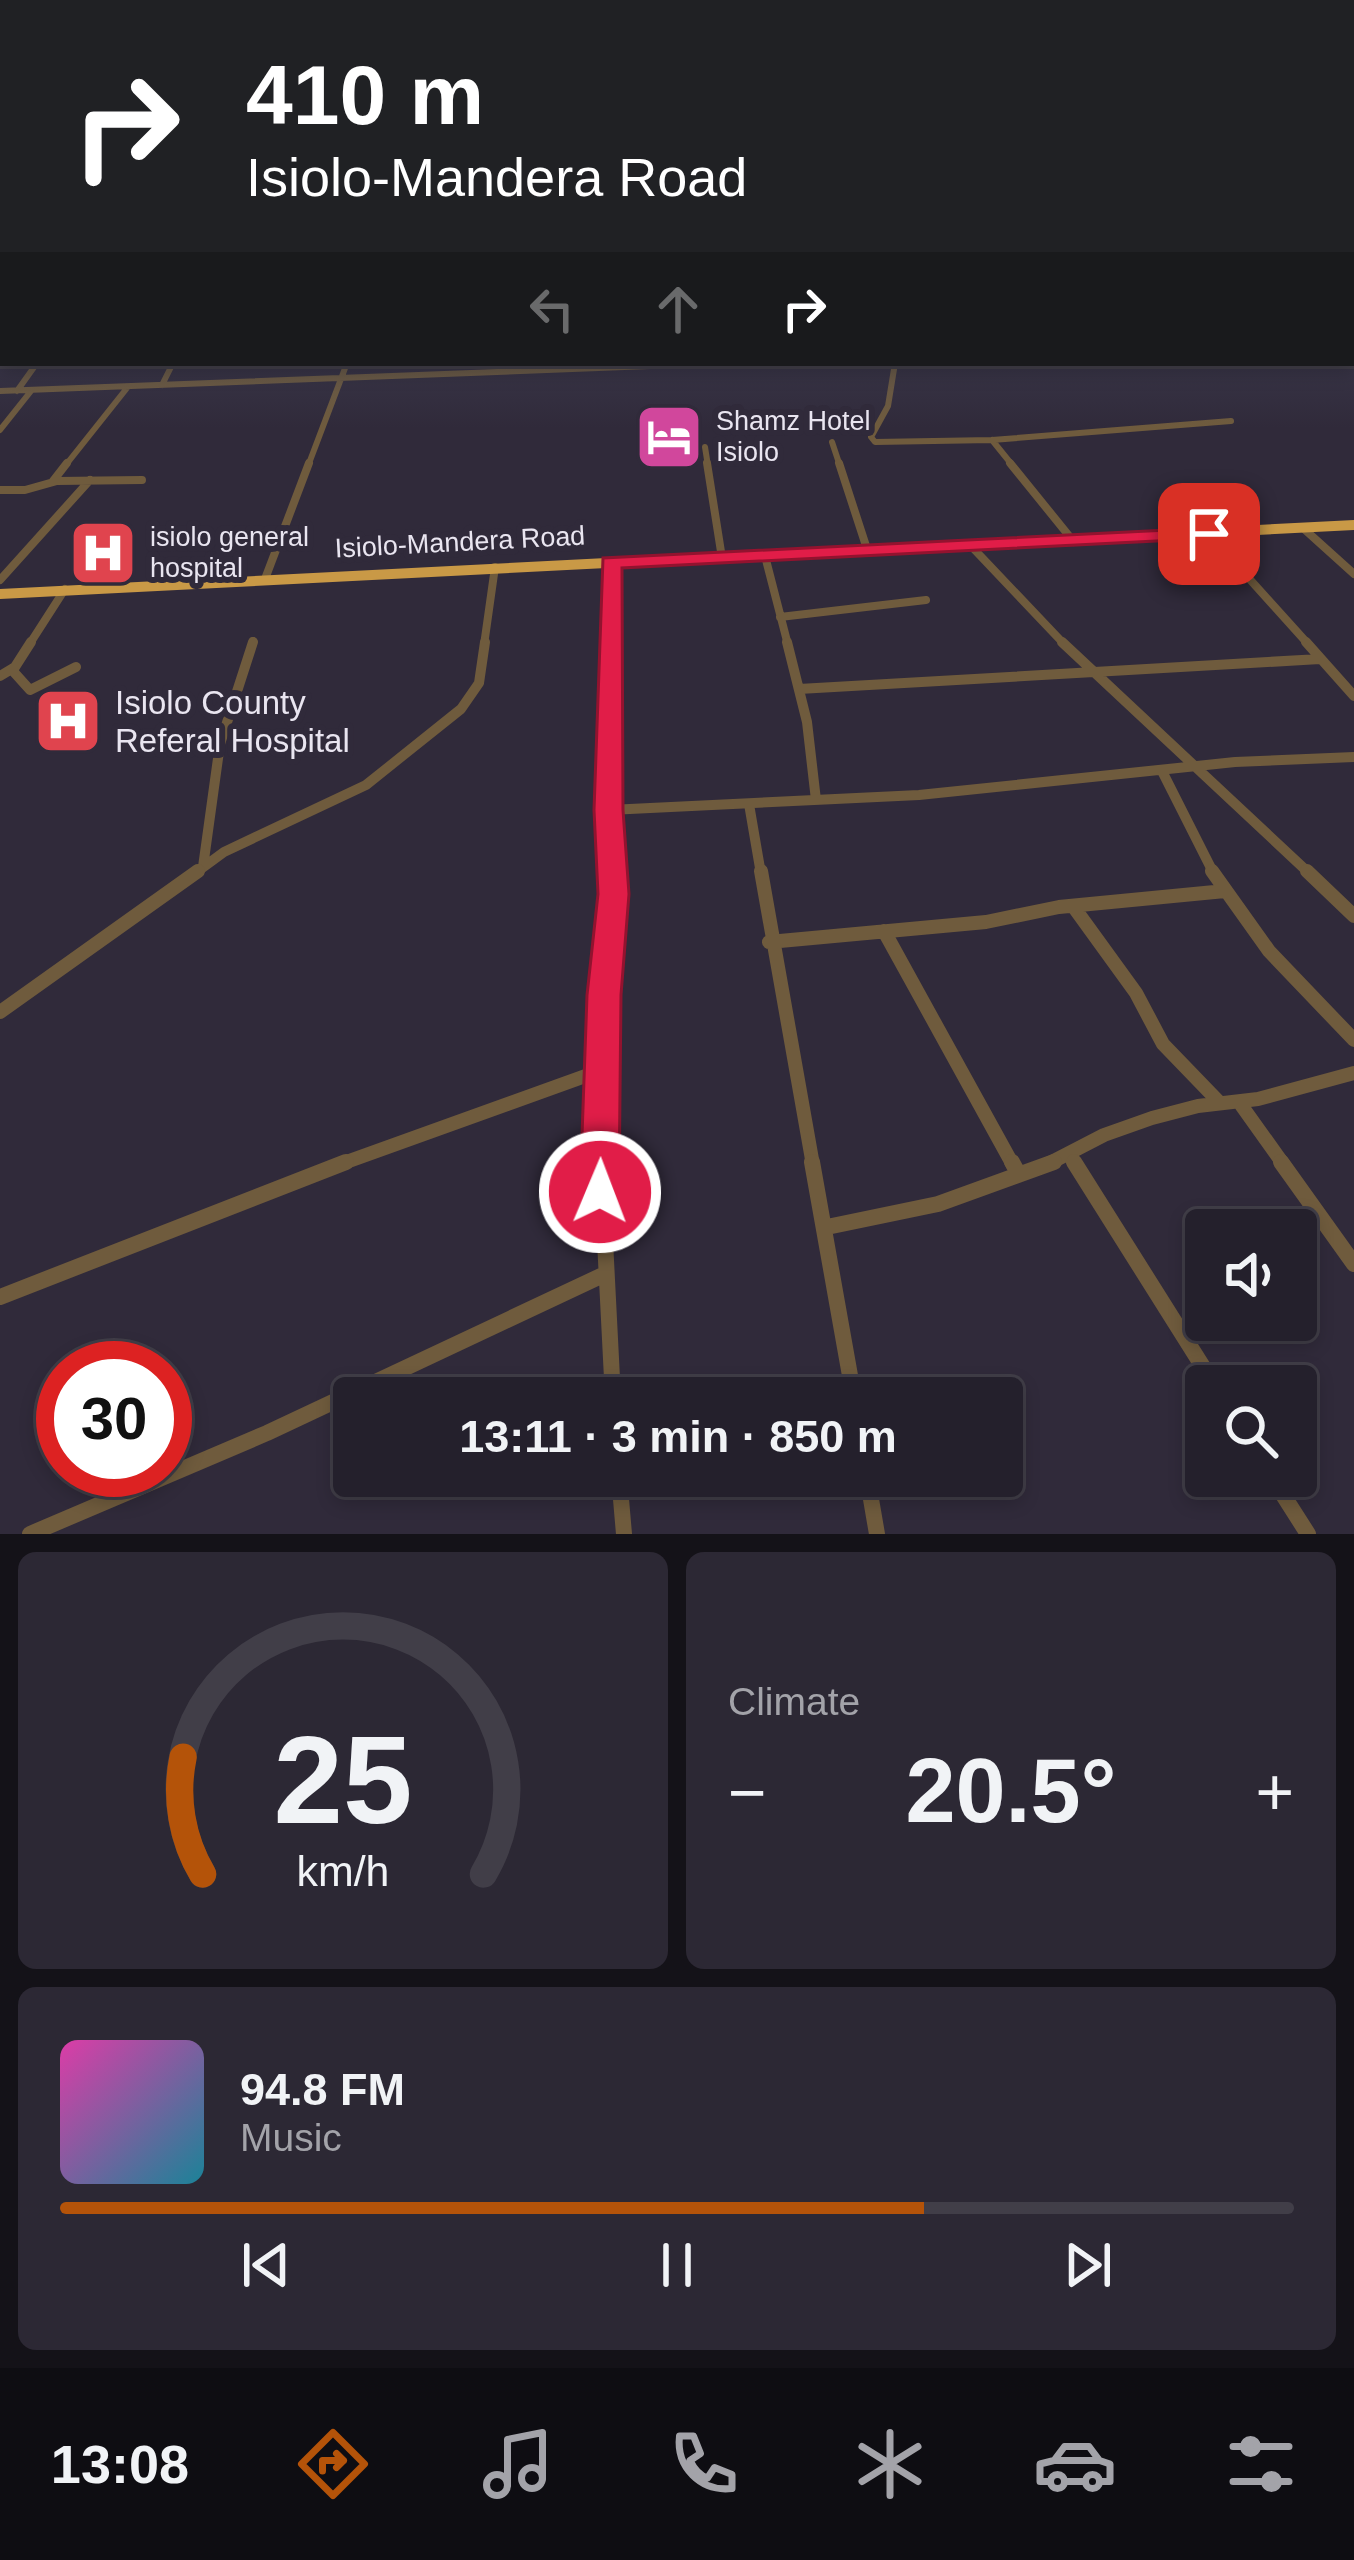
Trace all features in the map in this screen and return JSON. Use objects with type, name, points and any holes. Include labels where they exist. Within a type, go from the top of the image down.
[{"type":"highway","name":"Isiolo-Mandera Road","points":[[0,594],[1354,525]]},
{"type":"street","points":[[17,391],[36,366]]},
{"type":"street","points":[[162,386],[172,366]]},
{"type":"street","points":[[265,579],[346,366]]},
{"type":"street","points":[[0,392],[573,366]]},
{"type":"street","points":[[895,366],[888,406],[872,441],[992,440],[1231,421]]},
{"type":"street","points":[[52,482],[128,388]]},
{"type":"street","points":[[0,430],[31,391]]},
{"type":"street","points":[[992,440],[1074,542]]},
{"type":"street","points":[[832,442],[868,552]]},
{"type":"street","points":[[704,447],[722,558]]},
{"type":"street","points":[[0,490],[25,490],[52,482],[142,480]]},
{"type":"street","points":[[0,580],[90,481]]},
{"type":"street","points":[[1303,528],[1354,574]]},
{"type":"street","points":[[1209,534],[1354,696]]},
{"type":"street","points":[[972,547],[1098,675],[1354,916]]},
{"type":"street","points":[[764,556],[800,689],[816,800]]},
{"type":"street","points":[[611,562],[613,894],[602,1070],[602,1274],[611,1377]]},
{"type":"street","points":[[0,1012],[203,867],[254,836],[366,785],[473,697],[495,567]]},
{"type":"street","points":[[65,589],[6,673],[34,689],[76,668]]},
{"type":"street","points":[[780,616],[926,599]]},
{"type":"street","points":[[203,867],[220,744],[253,641]]},
{"type":"street","points":[[800,689],[1320,659]]},
{"type":"street","points":[[609,810],[816,800],[1354,757]]},
{"type":"street","points":[[1163,773],[1225,891],[1294,981],[1354,1040]]},
{"type":"street","points":[[748,803],[851,1377]]},
{"type":"street","points":[[770,942],[1006,920],[1073,906],[1225,891]]},
{"type":"street","points":[[1073,906],[1136,993],[1163,1044],[1219,1102]]},
{"type":"street","points":[[884,931],[1018,1173]]},
{"type":"street","points":[[0,1297],[273,1188],[602,1070]]},
{"type":"street","points":[[827,1227],[938,1204],[1070,1156],[1127,1125],[1354,1073]]},
{"type":"street","points":[[1240,1102],[1354,1264]]},
{"type":"street","points":[[1070,1156],[1202,1365]]},
{"type":"street","points":[[30,1534],[267,1433],[602,1274]]},
{"type":"street","points":[[621,1497],[624,1534]]},
{"type":"street","points":[[871,1497],[877,1534]]},
{"type":"street","points":[[1284,1497],[1308,1534]]},
{"type":"place","name":"Shamz Hotel Isiolo","points":[[669,437]]},
{"type":"place","name":"isiolo general hospital","points":[[103,553]]},
{"type":"place","name":"Isiolo County Referal Hospital","points":[[68,721]]},
{"type":"route","points":[[600,1192],[604,995],[613,894],[611,562],[1209,534]]}]
